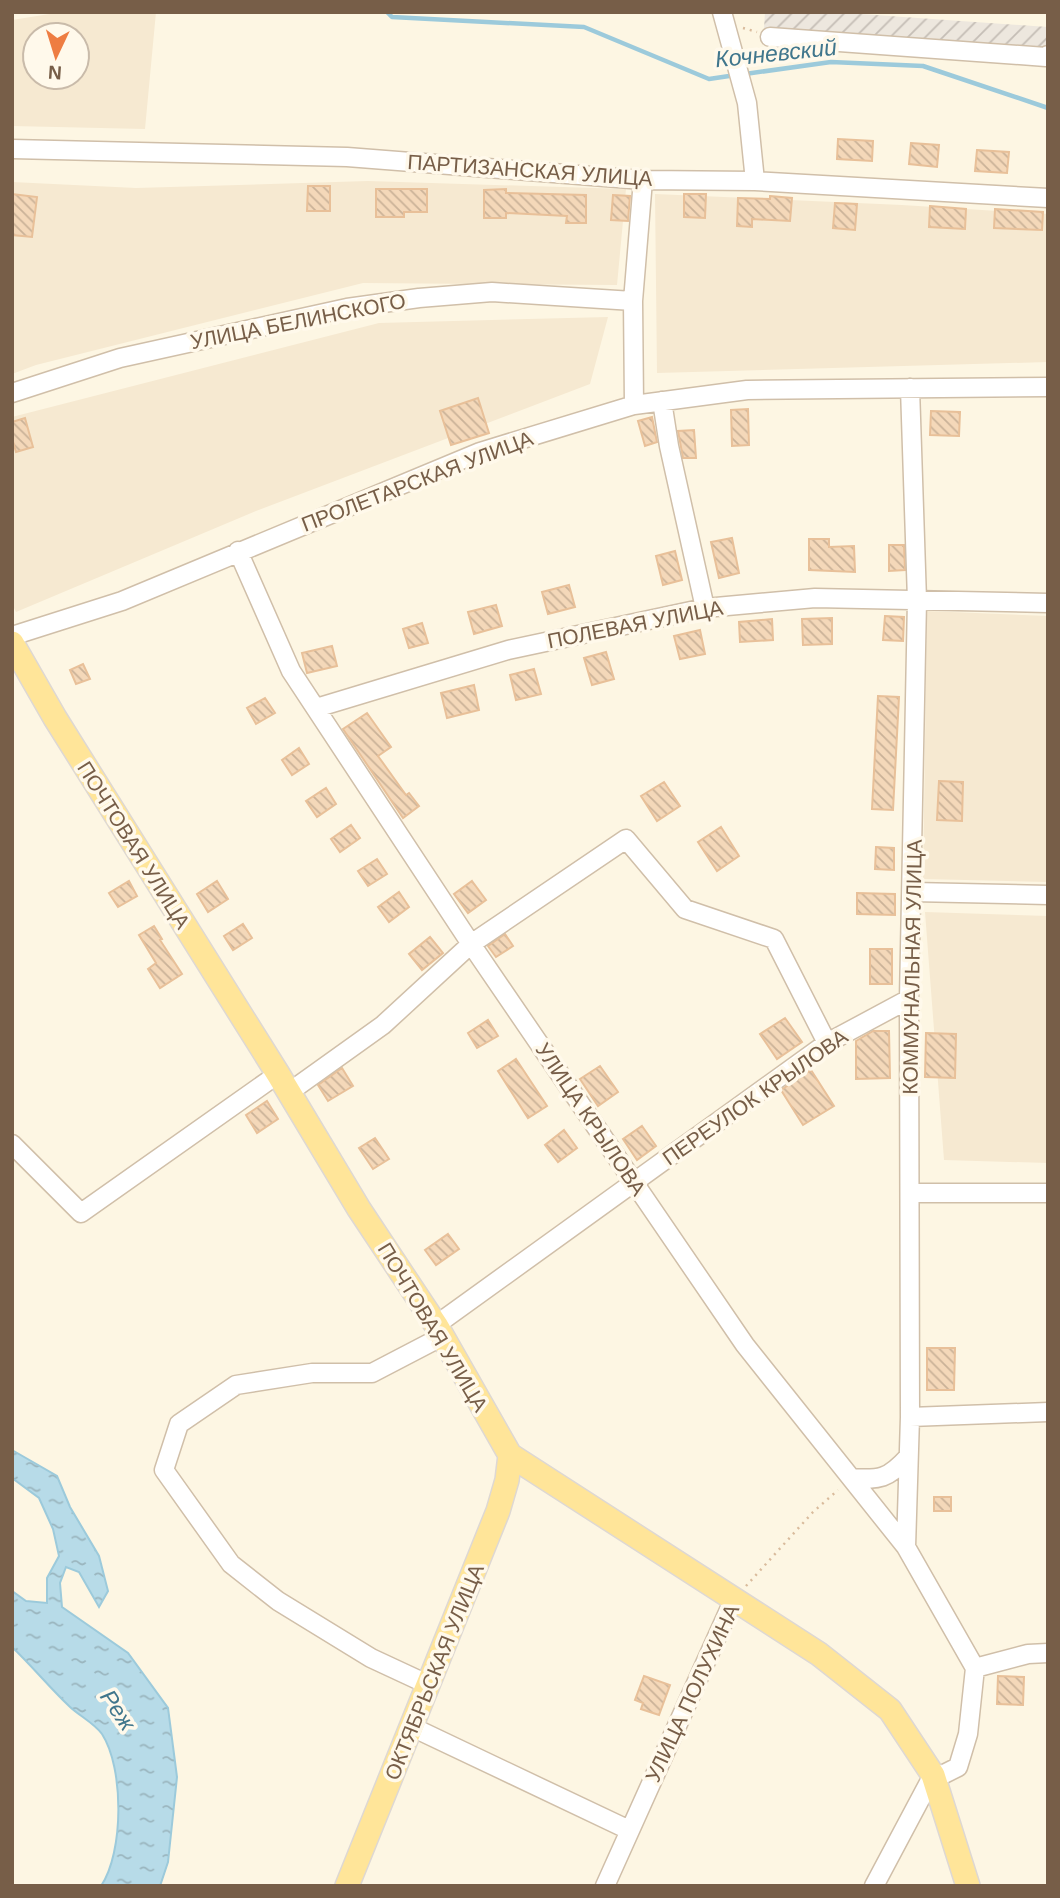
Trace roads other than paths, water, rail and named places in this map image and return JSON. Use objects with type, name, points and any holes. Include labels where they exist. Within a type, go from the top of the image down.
[{"type":"main road","name":"ПОЧТОВАЯ УЛИЦА","points":[[12,643],[55,718],[359,1209],[440,1331],[510,1455],[819,1654],[890,1710],[933,1775],[968,1886]]},
{"type":"main road","name":"ОКТЯБРЬСКАЯ УЛИЦА","points":[[347,1886],[498,1511],[508,1480],[510,1455]]},
{"type":"street","points":[[723,17],[747,103],[755,181]]},
{"type":"street","points":[[770,37],[1047,57]]},
{"type":"street","name":"ПАРТИЗАНСКАЯ УЛИЦА","points":[[12,149],[347,157],[643,180],[755,181],[1048,198]]},
{"type":"street","points":[[634,405],[633,301],[643,180]]},
{"type":"street","name":"УЛИЦА БЕЛИНСКОГО","points":[[12,393],[120,358],[347,308],[492,292],[633,301]]},
{"type":"street","name":"ПРОЛЕТАРСКАЯ УЛИЦА","points":[[12,636],[122,601],[480,452],[634,405],[747,390],[1048,387]]},
{"type":"street","name":"КОММУНАЛЬНАЯ УЛИЦА","points":[[905,1547],[910,1416],[909,999],[917,600],[910,388]]},
{"type":"street","points":[[662,401],[705,608]]},
{"type":"street","name":"УЛИЦА КРЫЛОВА","points":[[238,551],[291,671],[471,944],[746,1345],[905,1547],[975,1668]]},
{"type":"street","name":"ПОЛЕВАЯ УЛИЦА","points":[[316,708],[508,650],[705,608],[815,598],[1048,603]]},
{"type":"street","points":[[12,1144],[81,1213],[283,1084],[383,1025],[471,944],[626,839],[685,909],[774,940],[827,1042]]},
{"type":"street","points":[[913,892],[1048,895]]},
{"type":"street","name":"ПЕРЕУЛОК КРЫЛОВА","points":[[429,1685],[371,1658],[278,1601],[231,1563],[164,1470],[179,1424],[236,1385],[312,1373],[372,1373],[440,1331],[634,1181],[827,1042],[909,999]]},
{"type":"street","points":[[911,1193],[1048,1193]]},
{"type":"street","points":[[910,1416],[1048,1412]]},
{"type":"street","points":[[851,1478],[878,1480],[895,1471],[908,1457]]},
{"type":"street","name":"УЛИЦА ПОЛУХИНА","points":[[605,1886],[734,1599]]},
{"type":"street","points":[[874,1886],[933,1775],[944,1774],[958,1767],[968,1734],[975,1668],[1028,1654],[1048,1653]]},
{"type":"street","points":[[412,1727],[629,1830]]},
{"type":"water","name":"Реж","points":[[12,1450],[57,1476],[70,1507],[99,1556],[108,1591],[99,1607],[79,1572],[66,1567],[60,1583],[62,1607],[128,1653],[168,1708],[177,1777],[168,1862],[160,1886],[101,1886],[109,1871],[117,1832],[117,1788],[109,1749],[99,1730],[69,1706],[12,1647],[12,1591],[26,1601],[47,1603],[47,1578],[59,1556],[53,1529],[39,1498],[12,1478]]},
{"type":"waterway","name":"Кочневский","points":[[387,12],[392,17],[584,27],[709,79],[736,75]]},
{"type":"waterway","name":"Кочневский","points":[[745,74],[831,62],[923,66],[1048,108]]}]
